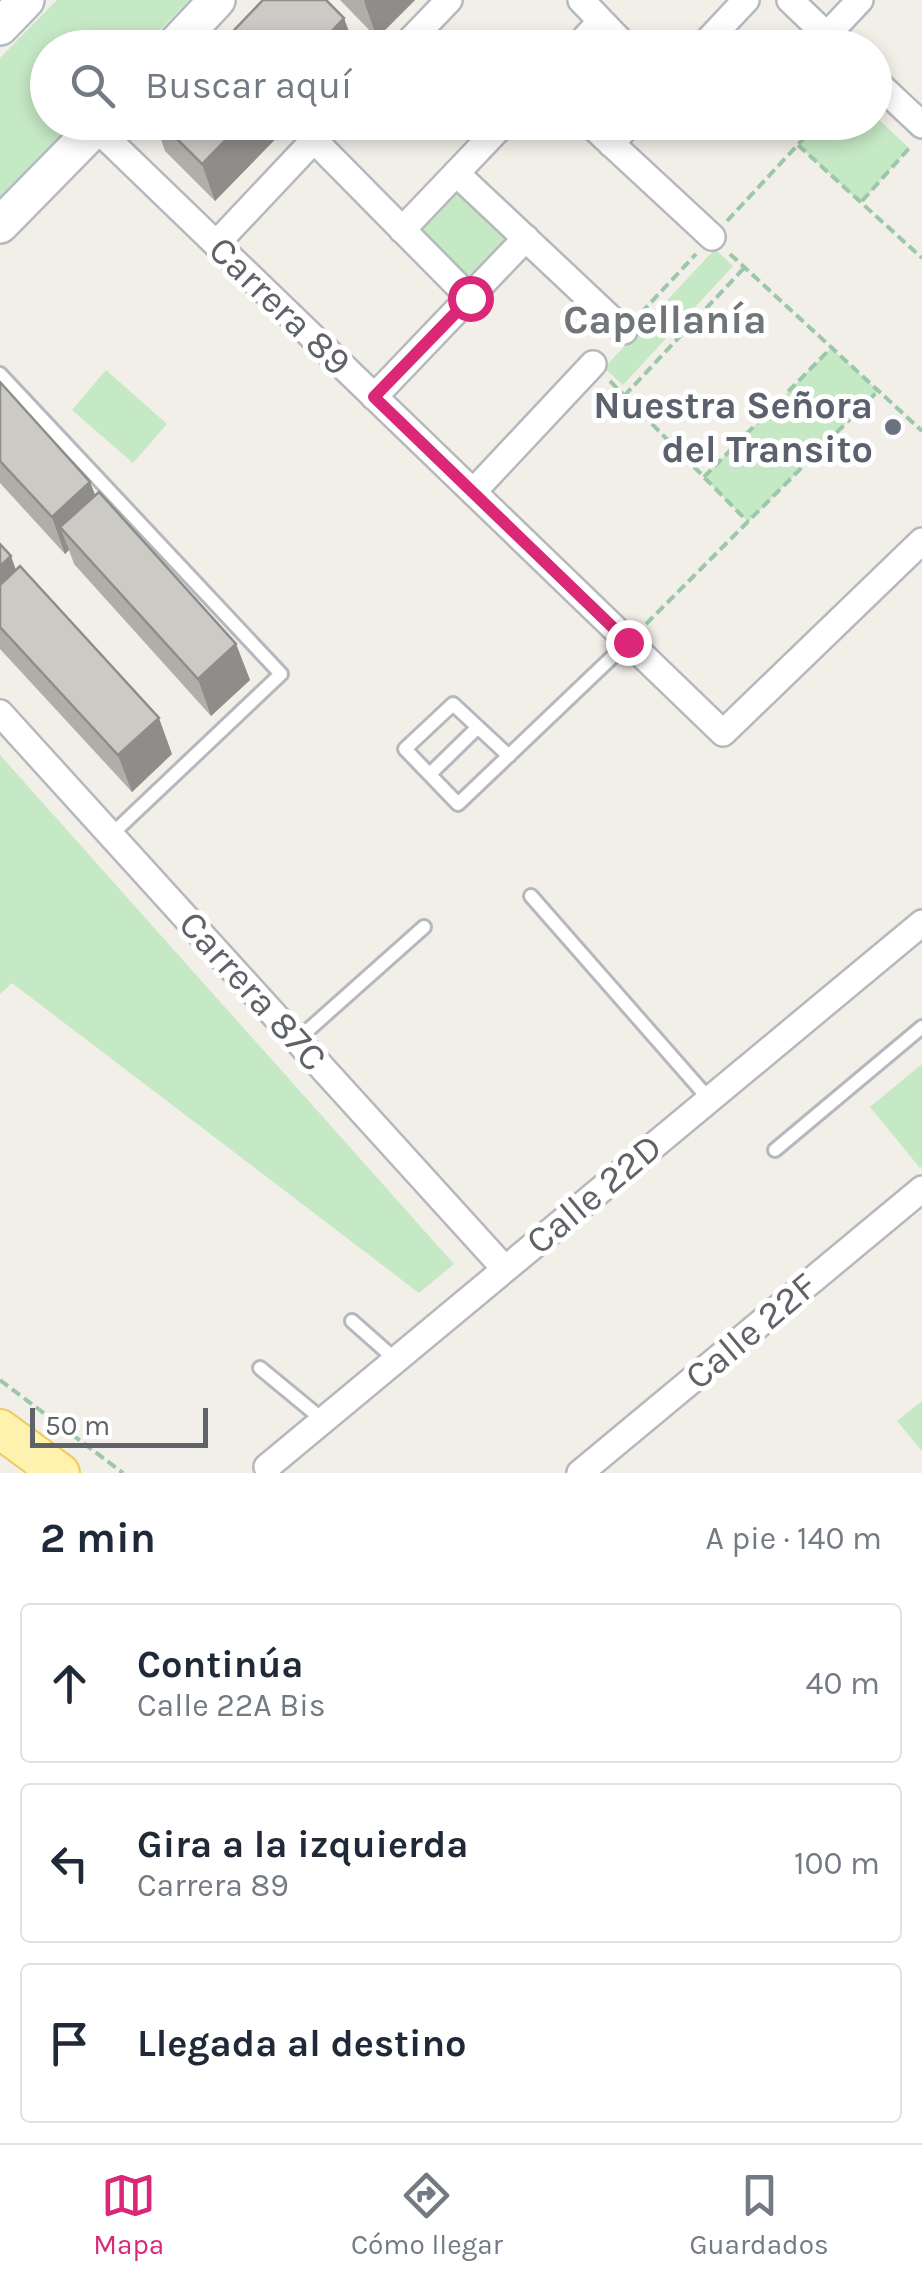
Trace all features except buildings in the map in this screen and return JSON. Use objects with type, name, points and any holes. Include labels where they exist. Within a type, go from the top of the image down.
[{"type":"main road","points":[[0,28],[26,0]]},
{"type":"main road","points":[[189,30],[217,0]]},
{"type":"main road","points":[[0,225],[83,140]]},
{"type":"main road","points":[[0,1429],[60,1473]]},
{"type":"street","points":[[420,30],[449,0]]},
{"type":"street","points":[[580,0],[610,30]]},
{"type":"street","points":[[718,30],[746,0]]},
{"type":"street","points":[[790,0],[821,30]]},
{"type":"street","points":[[840,30],[860,0]]},
{"type":"street","points":[[593,30],[601,21]]},
{"type":"street","points":[[892,97],[922,125]]},
{"type":"street","name":"Carrera 89","points":[[113,140],[723,733],[922,541]]},
{"type":"street","points":[[216,244],[314,140]]},
{"type":"street","points":[[330,140],[402,230],[470,298]]},
{"type":"street","points":[[402,230],[487,140]]},
{"type":"street","points":[[607,140],[712,237]]},
{"type":"street","points":[[611,144],[614,140]]},
{"type":"street","points":[[456,173],[624,330]]},
{"type":"street","points":[[374,397],[526,238]]},
{"type":"street","points":[[473,492],[593,364]]},
{"type":"street","name":"Carrera 87C","points":[[0,713],[505,1269]]},
{"type":"street","name":"Calle 22D","points":[[268,1467],[922,923]]},
{"type":"street","name":"Calle 22F","points":[[580,1473],[922,1189]]},
{"type":"lane","points":[[0,374],[280,674],[111,835]]},
{"type":"lane","points":[[508,756],[454,704],[405,749],[458,804],[628,642]]},
{"type":"lane","points":[[430,774],[478,727]]},
{"type":"lane","points":[[531,896],[709,1098]]},
{"type":"lane","points":[[297,1040],[424,927]]},
{"type":"lane","points":[[775,1150],[922,1027]]},
{"type":"lane","points":[[352,1321],[396,1360]]},
{"type":"lane","points":[[260,1368],[323,1420]]},
{"type":"path","points":[[860,203],[922,134]]},
{"type":"path","points":[[798,146],[922,258]]},
{"type":"path","points":[[712,237],[922,431]]},
{"type":"path","points":[[624,396],[745,268]]},
{"type":"path","points":[[704,478],[832,348]]},
{"type":"path","points":[[593,364],[748,522]]},
{"type":"path","points":[[628,642],[878,391]]},
{"type":"path","points":[[0,1380],[123,1473]]},
{"type":"green space","points":[[57,0],[189,0],[160,30],[30,30],[30,140],[56,140],[0,198],[0,58]]},
{"type":"green space","points":[[892,132],[909,148],[861,203],[798,145],[803,140],[892,140]]},
{"type":"green space","points":[[457,178],[518,239],[468,292],[408,230]]},
{"type":"green space","points":[[715,249],[733,266],[623,385],[604,368]]},
{"type":"green space","points":[[831,348],[878,391],[748,522],[704,477]]},
{"type":"green space","points":[[106,370],[167,424],[133,463],[72,410]]},
{"type":"green space","points":[[0,755],[454,1264],[419,1293],[12,983],[0,994]]},
{"type":"green space","points":[[922,1064],[922,1166],[920,1168],[870,1107]]},
{"type":"green space","points":[[922,1401],[922,1451],[897,1421]]},
{"type":"place","name":"Nuestra Señora del Transito","points":[[893,427]]},
{"type":"district","name":"Capellanía","points":[[665,319]]},
{"type":"route","points":[[470,298],[374,397],[628,642]]}]
